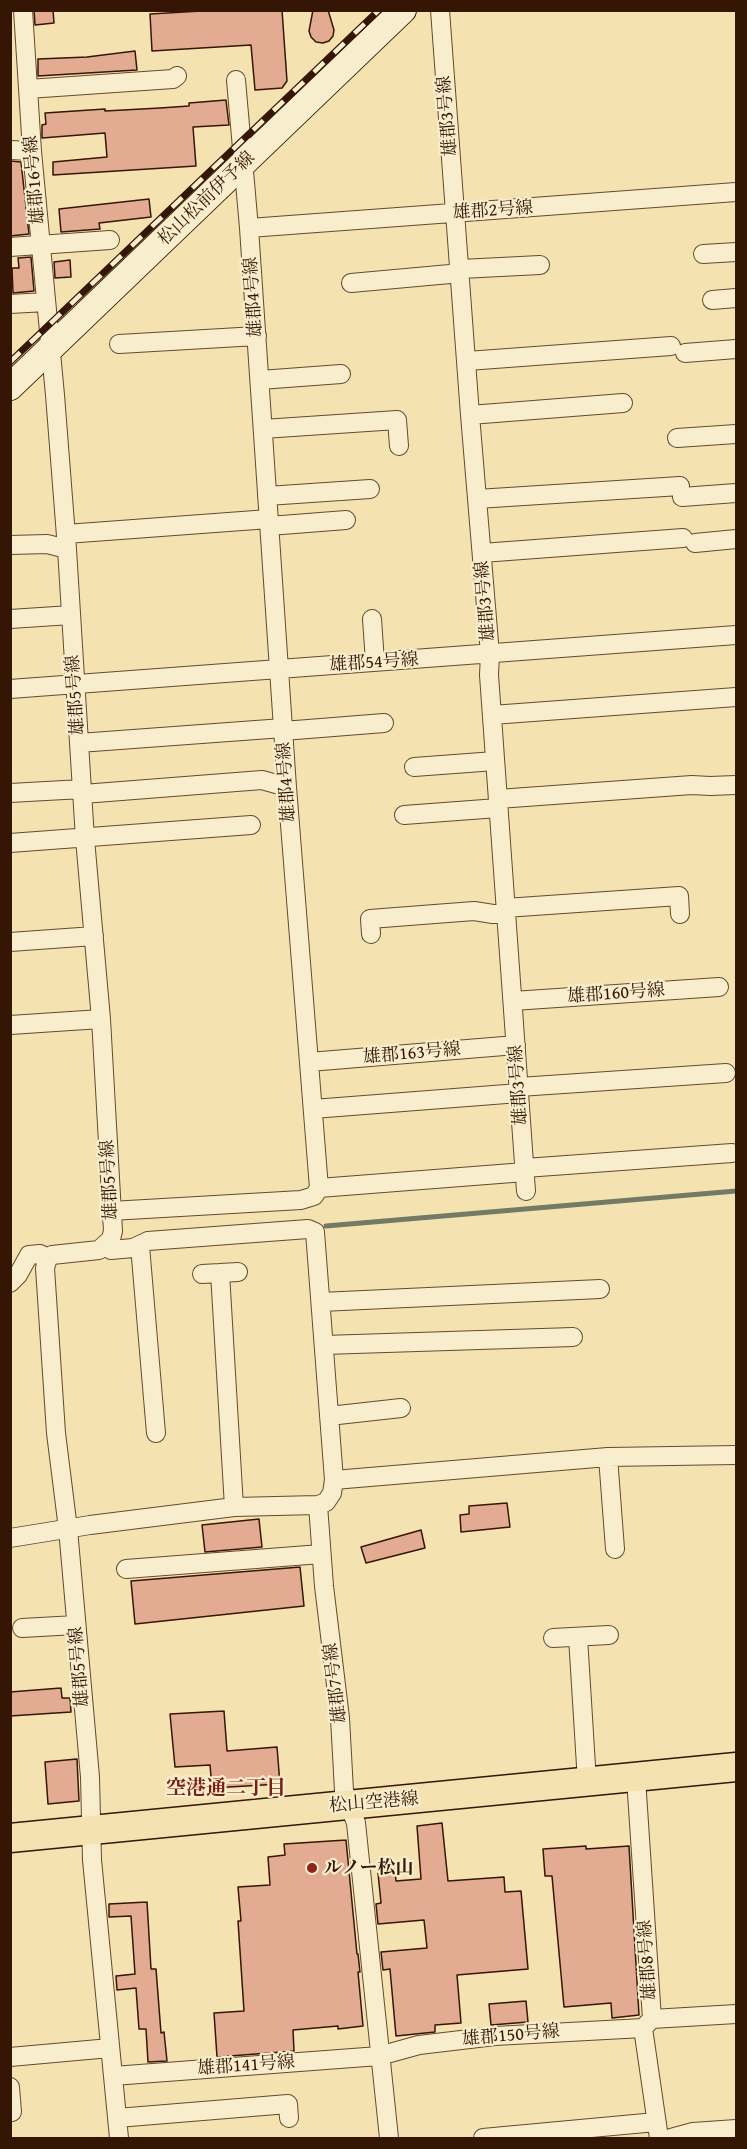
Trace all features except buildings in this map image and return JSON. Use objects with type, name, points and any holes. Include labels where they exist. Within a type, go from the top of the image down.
[{"type":"main road","name":"松山松前伊予線","points":[[10,387],[403,10]]},
{"type":"main road","name":"松山空港線","points":[[10,1838],[736,1767]]},
{"type":"street","name":"雄郡16号線","points":[[22,10],[18,45],[22,96],[32,151],[50,349]]},
{"type":"street","name":"雄郡3号線","points":[[440,10],[490,654],[489,675],[526,1191]]},
{"type":"street","points":[[22,96],[172,79],[177,76]]},
{"type":"street","name":"雄郡4号線","points":[[236,80],[260,380],[287,787],[319,1188]]},
{"type":"street","points":[[10,150],[32,151]]},
{"type":"street","name":"雄郡2号線","points":[[249,228],[736,192]]},
{"type":"street","points":[[10,247],[110,240]]},
{"type":"street","points":[[703,254],[736,252]]},
{"type":"street","points":[[351,283],[540,265]]},
{"type":"street","points":[[712,300],[736,298]]},
{"type":"street","points":[[10,304],[46,302]]},
{"type":"street","points":[[126,348],[256,336]]},
{"type":"street","name":"雄郡5号線","points":[[50,349],[101,1019],[113,1232],[106,1246],[99,1250],[57,1253],[48,1258],[45,1268],[56,1433],[68,1529],[90,1777],[92,1860],[119,2139]]},
{"type":"street","points":[[467,361],[736,349]]},
{"type":"street","points":[[260,380],[341,374]]},
{"type":"street","points":[[470,416],[623,403]]},
{"type":"street","points":[[263,429],[398,420],[399,446]]},
{"type":"street","points":[[677,438],[736,434]]},
{"type":"street","points":[[267,496],[370,489]]},
{"type":"street","points":[[477,499],[681,491],[736,493]]},
{"type":"street","points":[[10,545],[47,544],[269,523],[346,520]]},
{"type":"street","points":[[482,553],[736,539]]},
{"type":"street","points":[[10,619],[71,615]]},
{"type":"street","points":[[372,619],[375,662]]},
{"type":"street","name":"雄郡54号線","points":[[10,689],[736,635]]},
{"type":"street","points":[[492,715],[732,703]]},
{"type":"street","points":[[79,743],[384,723]]},
{"type":"street","points":[[414,767],[495,761]]},
{"type":"street","points":[[10,793],[82,792],[262,780],[287,787]]},
{"type":"street","points":[[404,815],[692,785],[736,784]]},
{"type":"street","points":[[10,843],[251,825]]},
{"type":"street","points":[[371,934],[370,919],[474,911],[493,914],[506,911],[605,910],[679,896],[680,914]]},
{"type":"street","points":[[10,942],[94,936]]},
{"type":"street","name":"雄郡160号線","points":[[513,1001],[604,1003],[712,993]]},
{"type":"street","points":[[10,1024],[101,1019]]},
{"type":"street","name":"雄郡163号線","points":[[309,1062],[516,1045]]},
{"type":"street","points":[[313,1109],[726,1073]]},
{"type":"street","points":[[111,1211],[302,1200],[314,1196],[319,1188],[732,1153]]},
{"type":"street","points":[[10,1538],[234,1508],[318,1505],[326,1502],[332,1493],[334,1480],[315,1232],[308,1229],[148,1241],[140,1246],[111,1250],[106,1246]]},
{"type":"street","points":[[140,1246],[156,1433]]},
{"type":"street","points":[[10,1283],[18,1275],[29,1255],[40,1254],[48,1258]]},
{"type":"street","points":[[202,1274],[229,1272],[234,1508]]},
{"type":"street","points":[[321,1302],[600,1289]]},
{"type":"street","points":[[324,1345],[566,1342]]},
{"type":"street","points":[[329,1416],[401,1408]]},
{"type":"street","points":[[334,1480],[608,1456],[736,1455]]},
{"type":"street","points":[[608,1456],[615,1549]]},
{"type":"street","name":"雄郡7号線","points":[[318,1505],[321,1554],[340,1718],[344,1791],[356,1822],[389,2139]]},
{"type":"street","points":[[126,1569],[321,1554]]},
{"type":"street","points":[[22,1628],[76,1625]]},
{"type":"street","points":[[553,1638],[609,1635]]},
{"type":"street","points":[[578,1637],[587,1782]]},
{"type":"street","name":"雄郡8号線","points":[[636,1778],[648,2024],[658,2130]]},
{"type":"street","name":"雄郡150号線","points":[[379,2056],[419,2045],[495,2036],[648,2024],[736,2014]]},
{"type":"street","points":[[10,2057],[110,2048]]},
{"type":"street","name":"雄郡141号線","points":[[113,2076],[379,2056]]},
{"type":"street","points":[[10,2087],[12,2112],[10,2112]]},
{"type":"street","points":[[117,2118],[203,2117],[289,2111]]},
{"type":"street","points":[[483,2139],[610,2125],[658,2130]]},
{"type":"street","points":[[671,2139],[693,2132],[736,2129]]},
{"type":"waterway","points":[[326,1226],[736,1191]]},
{"type":"railway","points":[[10,362],[379,10]]},
{"type":"place","name":"ルノー松山","points":[[312,1868]]},
{"type":"district","name":"空港通二丁目","points":[[226,1789]]}]
